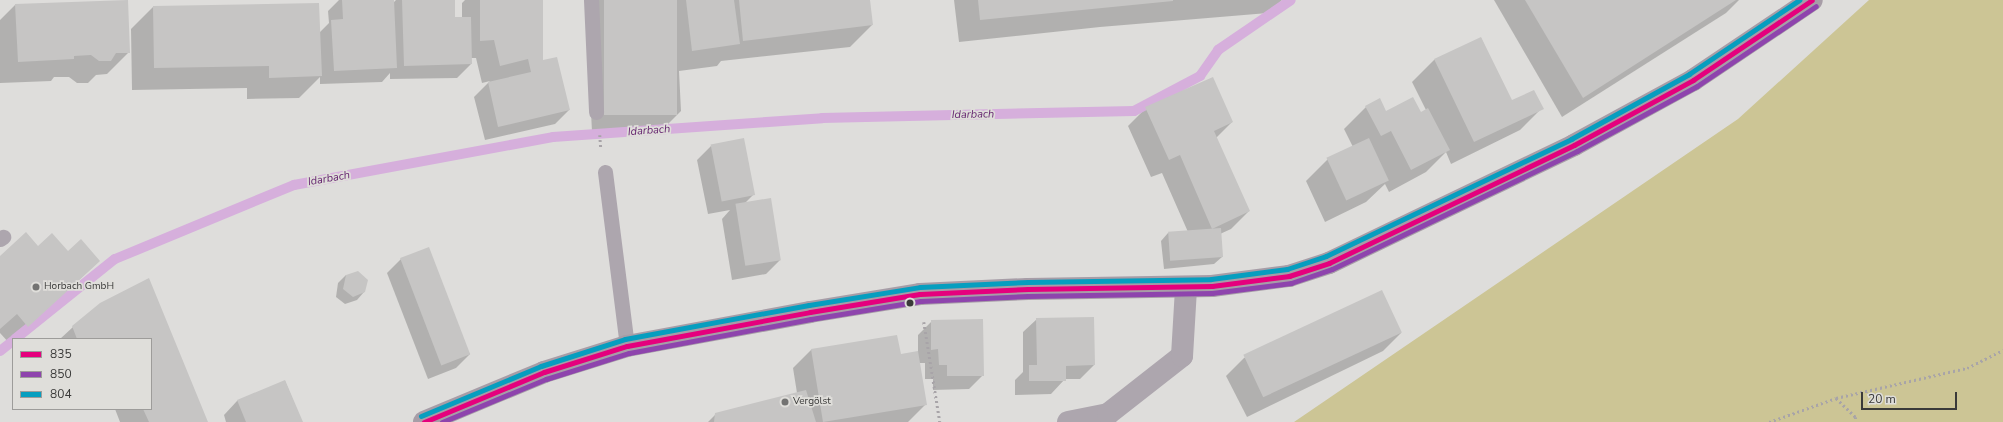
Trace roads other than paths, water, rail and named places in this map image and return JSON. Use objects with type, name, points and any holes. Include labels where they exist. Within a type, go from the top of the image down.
[{"type":"main road","points":[[424,422],[544,372],[627,346],[920,294],[1028,289],[1186,288],[1252,282],[1289,276],[1329,263],[1372,244],[1574,145],[1693,80],[1812,0]]},
{"type":"street","points":[[1068,422],[1108,414],[1182,356],[1186,288]]},
{"type":"lane","points":[[590,0],[596,112]]},
{"type":"lane","points":[[605,172],[627,346]]},
{"type":"waterway","name":"Idarbach","points":[[16,338],[115,259],[294,185],[553,137],[822,118],[1134,111],[1200,76],[1218,50],[1291,0]]},
{"type":"waterway","name":"Idarbach","points":[[0,351],[12,342]]},
{"type":"place","name":"Horbach GmbH","points":[[36,287]]},
{"type":"place","name":"Vergölst","points":[[785,402]]}]
